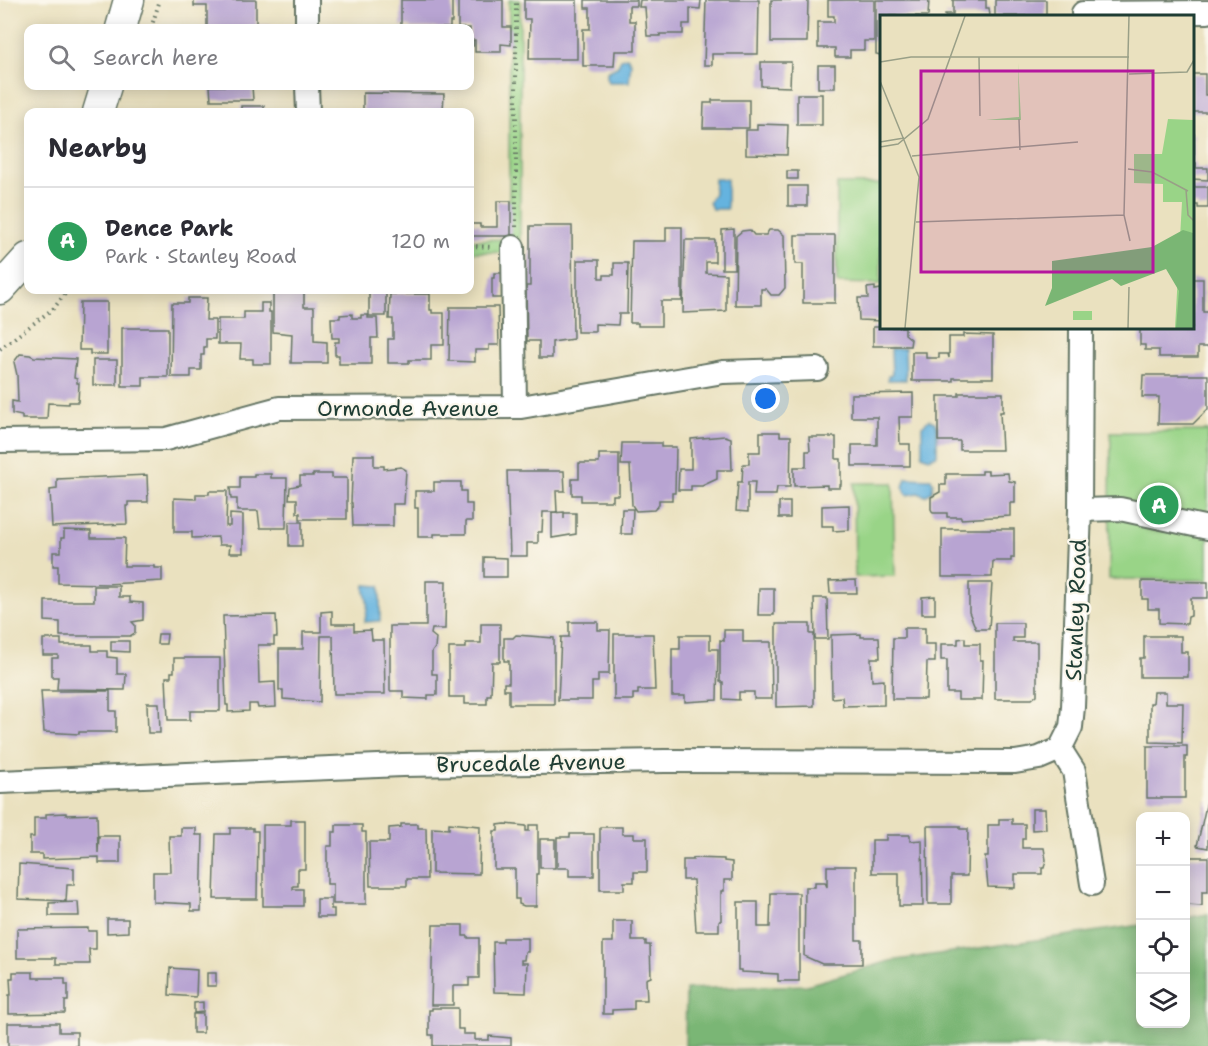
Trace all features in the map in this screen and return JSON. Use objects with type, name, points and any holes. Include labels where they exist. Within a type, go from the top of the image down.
[{"type":"main road","points":[[122,24],[129,0]]},
{"type":"main road","points":[[99,108],[105,90]]},
{"type":"main road","points":[[0,289],[24,262]]},
{"type":"street","points":[[307,0],[307,24]]},
{"type":"street","points":[[1083,10],[1208,12]]},
{"type":"street","points":[[307,90],[308,108]]},
{"type":"street","points":[[513,247],[515,407]]},
{"type":"street","name":"Stanley Road","points":[[1060,748],[1071,727],[1073,707],[1080,510],[1081,328]]},
{"type":"street","name":"Ormonde Avenue","points":[[0,441],[166,439],[279,408],[515,407],[723,372],[817,369]]},
{"type":"street","points":[[1080,510],[1120,509],[1208,528]]},
{"type":"street","points":[[1060,748],[1074,771],[1092,884]]},
{"type":"street","name":"Brucedale Avenue","points":[[0,782],[402,765],[665,761],[1015,762],[1039,758],[1060,748]]},
{"type":"path","points":[[152,24],[159,0]]},
{"type":"path","points":[[513,247],[516,236],[516,0]]},
{"type":"path","points":[[0,349],[54,308],[65,294]]},
{"type":"green space","points":[[509,0],[520,0],[520,253],[474,252],[474,240],[509,239]]},
{"type":"green space","points":[[837,184],[880,184],[880,284],[837,283]]},
{"type":"green space","points":[[1208,431],[1208,580],[1109,579],[1111,432]]},
{"type":"green space","points":[[854,483],[893,483],[895,576],[855,577]]},
{"type":"green space","points":[[1208,914],[1208,1046],[685,1046],[686,989],[807,985],[890,961],[1136,926],[1136,1028],[1190,1028],[1190,917]]},
{"type":"water","points":[[627,57],[631,63],[629,82],[609,82],[607,72],[617,67],[621,59]]},
{"type":"water","points":[[714,179],[727,179],[727,209],[712,209],[709,202],[714,193]]},
{"type":"water","points":[[905,348],[906,380],[888,380],[888,376],[892,375],[891,349]]},
{"type":"water","points":[[929,420],[935,422],[937,427],[937,455],[929,458],[922,455],[922,426]]},
{"type":"water","points":[[906,478],[931,479],[932,492],[925,496],[918,493],[907,495],[903,487]]},
{"type":"water","points":[[365,585],[380,586],[380,621],[365,622],[368,606]]},
{"type":"building","points":[[194,0],[256,0],[256,24],[207,24],[207,6],[194,6]]},
{"type":"building","points":[[401,0],[452,0],[452,22],[450,24],[401,24]]},
{"type":"building","points":[[461,0],[503,0],[503,27],[511,27],[511,45],[501,44],[501,52],[475,52],[474,24],[458,24],[458,2]]},
{"type":"building","points":[[524,0],[577,0],[577,59],[529,59],[530,19],[524,19]]},
{"type":"building","points":[[585,0],[637,0],[637,6],[629,6],[629,21],[635,21],[635,51],[615,51],[614,66],[583,66],[583,29],[590,29],[590,8],[585,8]]},
{"type":"building","points":[[640,0],[701,0],[700,9],[690,8],[690,24],[683,24],[683,34],[647,36],[645,7],[639,7]]},
{"type":"building","points":[[706,0],[759,0],[758,54],[712,54],[712,65],[704,65]]},
{"type":"building","points":[[771,0],[808,0],[807,42],[771,42]]},
{"type":"building","points":[[828,0],[874,0],[874,41],[864,41],[864,50],[850,50],[850,57],[835,57],[835,48],[818,48],[818,22],[834,22],[834,16],[828,16]]},
{"type":"building","points":[[876,0],[929,0],[928,15],[880,15],[880,55],[876,54]]},
{"type":"building","points":[[953,0],[986,0],[986,8],[989,8],[990,15],[945,15],[953,14]]},
{"type":"building","points":[[995,0],[1046,0],[1046,15],[995,15]]},
{"type":"building","points":[[761,62],[791,62],[790,87],[761,86]]},
{"type":"building","points":[[818,65],[835,65],[835,88],[818,88]]},
{"type":"building","points":[[1193,74],[1205,74],[1208,112],[1193,112]]},
{"type":"building","points":[[210,90],[252,90],[253,100],[211,100]]},
{"type":"building","points":[[363,93],[444,94],[443,108],[363,108]]},
{"type":"building","points":[[797,94],[822,94],[822,125],[797,125]]},
{"type":"building","points":[[712,100],[749,100],[749,128],[703,128],[704,103],[712,103]]},
{"type":"building","points":[[241,106],[264,106],[264,108],[241,108]]},
{"type":"building","points":[[757,124],[788,125],[787,155],[746,154],[746,130],[757,130]]},
{"type":"building","points":[[1193,134],[1194,163],[1196,163],[1196,168],[1208,168],[1208,180],[1193,179]]},
{"type":"building","points":[[787,171],[798,171],[798,179],[787,179]]},
{"type":"building","points":[[788,186],[807,186],[807,206],[788,206]]},
{"type":"building","points":[[1193,187],[1208,187],[1208,208],[1198,208],[1198,205],[1193,205]]},
{"type":"building","points":[[497,201],[511,201],[511,236],[474,236],[474,224],[480,224],[480,227],[497,227]]},
{"type":"building","points":[[530,226],[572,226],[573,339],[552,342],[552,358],[539,358],[539,341],[527,341],[526,286],[530,286]]},
{"type":"building","points":[[666,227],[682,227],[682,301],[661,301],[661,326],[638,326],[638,323],[630,323],[632,241],[666,241]]},
{"type":"building","points":[[734,229],[734,269],[722,269],[722,230]]},
{"type":"building","points":[[750,230],[754,235],[766,235],[769,230],[778,230],[784,235],[785,288],[779,295],[771,295],[766,289],[761,289],[761,305],[735,305],[736,236],[742,231]]},
{"type":"building","points":[[795,235],[835,235],[835,303],[803,303],[803,264],[795,264]]},
{"type":"building","points":[[685,240],[715,240],[715,262],[706,262],[706,273],[726,274],[726,311],[683,313]]},
{"type":"building","points":[[577,260],[599,260],[599,278],[604,278],[604,275],[614,275],[614,263],[628,263],[627,314],[619,314],[618,325],[595,324],[595,332],[577,332]]},
{"type":"building","points":[[494,273],[503,273],[503,298],[492,298]]},
{"type":"building","points":[[1193,279],[1203,279],[1203,312],[1208,312],[1208,347],[1198,347],[1198,357],[1159,357],[1159,350],[1145,350],[1145,345],[1140,345],[1140,328],[1193,328]]},
{"type":"building","points":[[867,288],[880,289],[880,321],[859,320],[858,298],[868,298]]},
{"type":"building","points":[[273,294],[304,294],[304,307],[314,307],[314,341],[327,342],[327,363],[291,363],[292,334],[273,332]]},
{"type":"building","points":[[369,294],[386,294],[386,316],[369,316]]},
{"type":"building","points":[[390,294],[430,294],[432,313],[444,313],[444,345],[431,345],[431,360],[388,363],[388,339],[393,339],[393,319],[389,319]]},
{"type":"building","points":[[188,298],[207,298],[206,320],[215,320],[215,339],[206,339],[204,355],[201,355],[201,370],[191,370],[191,377],[171,377],[172,303],[188,303]]},
{"type":"building","points":[[80,302],[107,302],[107,354],[90,354],[90,350],[79,350]]},
{"type":"building","points":[[261,303],[269,303],[269,312],[271,312],[271,364],[253,364],[253,359],[240,359],[241,344],[218,344],[218,319],[244,319],[244,312],[261,312]]},
{"type":"building","points":[[450,307],[498,307],[499,345],[489,345],[489,350],[475,350],[475,362],[449,361]]},
{"type":"building","points":[[352,314],[352,318],[368,315],[368,318],[377,318],[378,338],[371,338],[371,364],[339,364],[339,355],[335,355],[335,342],[339,342],[339,338],[332,338],[331,318]]},
{"type":"building","points":[[873,327],[905,328],[905,334],[911,339],[910,346],[873,346]]},
{"type":"building","points":[[122,328],[168,328],[168,377],[143,377],[143,386],[122,386]]},
{"type":"building","points":[[963,334],[993,335],[993,378],[912,381],[912,352],[926,352],[926,358],[939,358],[939,354],[948,354],[949,358],[949,337],[963,337]]},
{"type":"building","points":[[20,354],[76,359],[74,378],[79,383],[78,402],[48,403],[47,419],[22,419],[22,416],[12,414],[12,401],[18,402],[14,362]]},
{"type":"building","points":[[93,360],[117,360],[117,385],[93,385]]},
{"type":"building","points":[[1143,375],[1208,375],[1208,409],[1193,424],[1158,424],[1159,397],[1142,397]]},
{"type":"building","points":[[913,393],[913,417],[899,417],[900,444],[910,444],[910,466],[852,466],[852,445],[877,445],[877,417],[851,417],[851,394]]},
{"type":"building","points":[[959,393],[1003,393],[1003,412],[1000,412],[1002,450],[960,450],[960,441],[938,441],[938,396],[959,396]]},
{"type":"building","points":[[760,432],[780,432],[780,436],[791,436],[790,487],[777,487],[776,495],[754,495],[755,482],[748,482],[748,512],[736,511],[738,482],[742,482],[743,464],[749,464],[749,452],[760,452]]},
{"type":"building","points":[[725,436],[731,438],[732,470],[717,470],[717,479],[702,486],[691,486],[691,490],[678,490],[679,469],[691,469],[691,439]]},
{"type":"building","points":[[809,437],[836,437],[836,459],[841,459],[840,488],[827,488],[827,485],[794,486],[794,467],[806,467],[806,451],[810,451]]},
{"type":"building","points":[[622,443],[661,443],[661,447],[676,447],[675,493],[672,493],[672,500],[659,500],[659,505],[654,510],[636,511],[632,505],[630,465],[621,465]]},
{"type":"building","points":[[599,454],[619,454],[619,495],[613,495],[613,501],[581,501],[581,495],[572,495],[572,479],[579,479],[579,463],[599,463]]},
{"type":"building","points":[[353,455],[374,455],[374,466],[384,466],[384,469],[401,467],[406,470],[404,504],[393,504],[393,526],[353,526],[351,503]]},
{"type":"building","points":[[507,471],[564,471],[565,491],[556,491],[557,512],[543,512],[542,532],[538,532],[538,543],[527,543],[527,556],[510,556]]},
{"type":"building","points":[[982,471],[988,471],[988,474],[1008,473],[1009,481],[1015,482],[1015,503],[1010,503],[1010,516],[961,519],[961,517],[947,517],[947,513],[933,513],[931,497],[940,492],[940,485],[946,485],[946,474],[982,474]]},
{"type":"building","points":[[254,474],[271,474],[271,478],[287,478],[286,528],[260,528],[258,511],[237,511],[237,499],[231,499],[230,488],[240,488],[240,477],[254,477]]},
{"type":"building","points":[[313,474],[332,474],[332,478],[347,478],[347,519],[300,519],[300,513],[297,513],[297,499],[289,499],[290,487],[300,485],[300,476],[313,476]]},
{"type":"building","points":[[147,475],[148,502],[128,502],[126,506],[127,524],[52,527],[50,490],[57,489],[57,479]]},
{"type":"building","points":[[434,482],[461,482],[461,491],[466,491],[466,504],[472,504],[472,521],[466,521],[466,534],[434,534],[434,537],[418,537],[418,508],[415,508],[415,491],[434,491]]},
{"type":"building","points":[[209,491],[227,491],[226,526],[230,526],[230,514],[243,515],[243,553],[229,553],[230,545],[219,545],[218,537],[192,538],[192,532],[174,532],[174,498],[196,499],[196,494],[209,494]]},
{"type":"building","points":[[779,502],[790,502],[790,518],[779,518]]},
{"type":"building","points":[[849,505],[849,530],[833,531],[833,526],[822,526],[822,506]]},
{"type":"building","points":[[622,509],[633,509],[632,534],[621,534]]},
{"type":"building","points":[[552,513],[576,513],[576,534],[552,538]]},
{"type":"building","points":[[289,522],[302,522],[302,546],[289,546]]},
{"type":"building","points":[[942,529],[1014,529],[1014,558],[1011,558],[1011,561],[993,561],[992,577],[942,577]]},
{"type":"building","points":[[64,530],[91,531],[91,538],[125,538],[124,566],[162,568],[162,581],[107,584],[58,583],[58,566],[53,566],[53,552],[61,552],[61,538],[64,538]]},
{"type":"building","points":[[484,557],[507,558],[507,577],[484,577]]},
{"type":"building","points":[[856,580],[857,593],[830,593],[829,581]]},
{"type":"building","points":[[426,581],[446,581],[445,629],[432,629],[431,634],[436,638],[432,652],[432,674],[437,674],[437,695],[428,695],[428,699],[403,698],[403,691],[390,691],[390,626],[426,626]]},
{"type":"building","points":[[1142,581],[1208,582],[1208,598],[1191,598],[1191,616],[1188,617],[1187,624],[1159,623],[1159,609],[1148,609],[1148,599],[1142,599]]},
{"type":"building","points":[[969,583],[992,583],[989,629],[976,629],[969,612]]},
{"type":"building","points":[[94,586],[119,586],[119,597],[130,597],[130,602],[143,603],[143,620],[132,622],[135,625],[135,633],[130,636],[60,636],[60,622],[45,621],[45,601],[94,601]]},
{"type":"building","points":[[759,588],[774,588],[774,615],[758,615]]},
{"type":"building","points":[[935,596],[935,614],[922,614],[922,597]]},
{"type":"building","points":[[814,598],[827,598],[828,639],[815,639]]},
{"type":"building","points":[[332,611],[332,624],[354,624],[354,631],[371,630],[372,640],[384,640],[385,694],[334,694],[333,636],[321,636],[320,702],[283,699],[283,690],[279,690],[279,649],[303,649],[303,632],[321,632],[321,612]]},
{"type":"building","points":[[276,615],[277,637],[274,637],[274,645],[258,645],[259,683],[275,682],[276,707],[258,708],[257,704],[249,704],[249,711],[228,712],[223,616]]},
{"type":"building","points":[[569,622],[598,622],[598,630],[610,630],[609,674],[598,674],[598,682],[592,682],[592,700],[558,700],[561,637],[569,637]]},
{"type":"building","points":[[995,623],[1023,623],[1023,638],[1013,638],[1013,642],[1037,642],[1037,695],[1032,699],[995,699]]},
{"type":"building","points":[[481,624],[500,624],[500,662],[492,662],[491,695],[487,695],[487,704],[465,704],[465,697],[449,697],[449,648],[466,648],[466,643],[481,643]]},
{"type":"building","points":[[776,624],[810,624],[810,634],[814,634],[814,706],[776,707]]},
{"type":"building","points":[[904,628],[925,628],[925,644],[935,644],[935,662],[927,662],[926,699],[892,699],[893,638],[904,638]]},
{"type":"building","points":[[724,630],[743,630],[743,642],[771,642],[772,699],[754,699],[754,692],[739,692],[739,700],[723,699],[723,682],[720,682],[720,640],[724,641]]},
{"type":"building","points":[[158,634],[167,634],[166,644],[157,644]]},
{"type":"building","points":[[614,634],[653,634],[655,690],[638,690],[638,694],[633,694],[633,700],[614,700]]},
{"type":"building","points":[[861,634],[861,637],[879,637],[880,658],[871,658],[872,681],[884,680],[884,705],[843,706],[842,697],[832,698],[831,635]]},
{"type":"building","points":[[516,635],[554,638],[554,704],[509,704],[509,690],[504,690],[504,683],[509,683],[509,661],[504,661],[504,638],[513,638]]},
{"type":"building","points":[[680,635],[710,635],[710,649],[718,649],[717,700],[685,702],[685,696],[672,696],[672,649],[680,649]]},
{"type":"building","points":[[1144,636],[1181,636],[1181,652],[1188,652],[1188,677],[1140,677],[1140,658],[1144,658]]},
{"type":"building","points":[[965,638],[965,644],[980,644],[980,660],[983,660],[982,700],[958,700],[958,693],[947,693],[947,660],[941,660],[941,644],[958,644],[958,639]]},
{"type":"building","points":[[43,639],[61,639],[61,645],[92,645],[92,651],[107,651],[107,657],[117,658],[117,674],[126,674],[125,690],[57,689],[58,677],[52,677],[52,658],[58,658],[58,655],[43,655]]},
{"type":"building","points":[[111,641],[129,641],[129,652],[111,651]]},
{"type":"building","points":[[174,658],[220,658],[220,711],[190,711],[190,720],[168,720],[166,677],[171,677],[171,672],[174,672]]},
{"type":"building","points":[[41,691],[110,691],[110,711],[116,711],[116,732],[79,732],[79,734],[44,732]]},
{"type":"building","points":[[1154,692],[1166,692],[1166,703],[1183,703],[1182,743],[1150,742],[1150,703],[1153,703]]},
{"type":"building","points":[[147,703],[159,703],[160,733],[148,733]]},
{"type":"building","points":[[1147,746],[1187,746],[1185,798],[1147,798]]},
{"type":"building","points":[[1208,801],[1208,848],[1197,846]]},
{"type":"building","points":[[1032,809],[1045,809],[1046,829],[1032,830]]},
{"type":"building","points":[[66,813],[66,815],[97,814],[98,853],[99,836],[120,836],[120,863],[99,863],[99,857],[42,859],[42,854],[30,854],[30,837],[34,837],[34,818],[46,818],[46,814]]},
{"type":"building","points":[[999,819],[1012,819],[1012,824],[1025,824],[1025,839],[1022,839],[1022,848],[1044,848],[1046,860],[1042,874],[1015,874],[1015,888],[988,887],[985,857],[988,857],[988,825],[999,825]]},
{"type":"building","points":[[291,820],[305,820],[305,869],[298,869],[298,886],[293,886],[293,889],[303,889],[303,906],[263,906],[263,825],[291,825]]},
{"type":"building","points":[[449,823],[480,826],[479,874],[432,873],[432,828],[449,829]]},
{"type":"building","points":[[401,824],[418,824],[418,828],[426,828],[427,879],[407,879],[407,886],[370,886],[369,842],[389,842],[389,828],[401,827]]},
{"type":"building","points":[[336,825],[362,825],[362,832],[366,832],[366,904],[333,904],[333,884],[327,884],[327,846],[332,846],[332,832],[336,832]]},
{"type":"building","points":[[498,825],[526,826],[526,831],[529,831],[529,825],[538,825],[536,906],[524,906],[519,904],[519,899],[515,899],[515,869],[494,869],[494,831],[498,831]]},
{"type":"building","points":[[927,826],[960,826],[960,829],[968,829],[967,876],[951,876],[951,904],[928,904]]},
{"type":"building","points":[[600,827],[622,827],[622,834],[634,834],[634,838],[647,838],[647,872],[634,872],[634,882],[624,882],[624,890],[600,890]]},
{"type":"building","points":[[181,828],[196,828],[196,835],[203,835],[201,911],[191,911],[191,904],[153,902],[153,872],[170,872],[169,836],[181,836]]},
{"type":"building","points":[[230,828],[253,828],[253,831],[258,831],[257,899],[214,899],[216,834],[230,834]]},
{"type":"building","points":[[570,834],[594,834],[594,876],[569,876],[569,868],[557,868],[557,837],[570,837]]},
{"type":"building","points":[[886,835],[910,835],[910,841],[922,840],[923,906],[899,906],[899,873],[872,873],[872,840],[886,840]]},
{"type":"building","points":[[540,839],[555,839],[555,868],[540,868]]},
{"type":"building","points":[[1190,857],[1208,857],[1208,892],[1202,892],[1202,906],[1190,905]]},
{"type":"building","points":[[693,858],[724,859],[724,861],[732,862],[732,880],[724,880],[724,891],[721,891],[719,931],[696,931],[693,880],[683,880],[683,860],[693,860]]},
{"type":"building","points":[[19,864],[74,868],[74,885],[67,885],[66,901],[18,899]]},
{"type":"building","points":[[827,866],[856,866],[856,940],[862,940],[862,964],[822,964],[804,956],[805,887],[815,887],[815,882],[825,882],[827,887]]},
{"type":"building","points":[[771,893],[799,893],[799,981],[778,981],[778,974],[738,970],[738,902],[758,902],[758,927],[770,927]]},
{"type":"building","points":[[317,899],[331,899],[334,917],[317,917]]},
{"type":"building","points":[[78,902],[79,916],[49,916],[49,903]]},
{"type":"building","points":[[107,919],[128,919],[128,932],[107,933]]},
{"type":"building","points":[[613,921],[632,921],[632,941],[646,941],[646,945],[650,945],[651,977],[646,979],[647,1000],[634,1000],[634,1009],[612,1010],[612,1014],[603,1014],[603,942],[613,942]]},
{"type":"building","points":[[433,925],[463,925],[463,936],[479,938],[479,978],[469,978],[469,986],[453,986],[453,1005],[431,1005]]},
{"type":"building","points":[[88,928],[88,931],[96,931],[96,949],[89,949],[90,964],[56,964],[56,958],[17,958],[17,929]]},
{"type":"building","points":[[503,938],[528,938],[528,952],[525,952],[524,960],[521,960],[521,963],[527,963],[526,993],[494,992],[493,942],[503,942]]},
{"type":"building","points":[[170,968],[197,970],[196,997],[169,995]]},
{"type":"building","points":[[13,972],[33,972],[33,978],[65,978],[65,984],[68,984],[68,1001],[65,1001],[65,1013],[9,1014],[10,978],[13,978]]},
{"type":"building","points":[[207,973],[216,973],[216,986],[207,986]]},
{"type":"building","points":[[203,1002],[203,1012],[194,1013],[194,1003]]},
{"type":"building","points":[[458,1008],[458,1029],[463,1029],[463,1034],[475,1034],[475,1040],[489,1040],[489,1036],[511,1038],[511,1046],[433,1046],[433,1035],[429,1035],[429,1010]]},
{"type":"building","points":[[193,1014],[203,1014],[203,1033],[193,1033]]},
{"type":"building","points":[[8,1023],[59,1023],[59,1032],[77,1032],[77,1046],[8,1046]]},
{"type":"place","name":"Dence Park","points":[[1159,505]]}]
